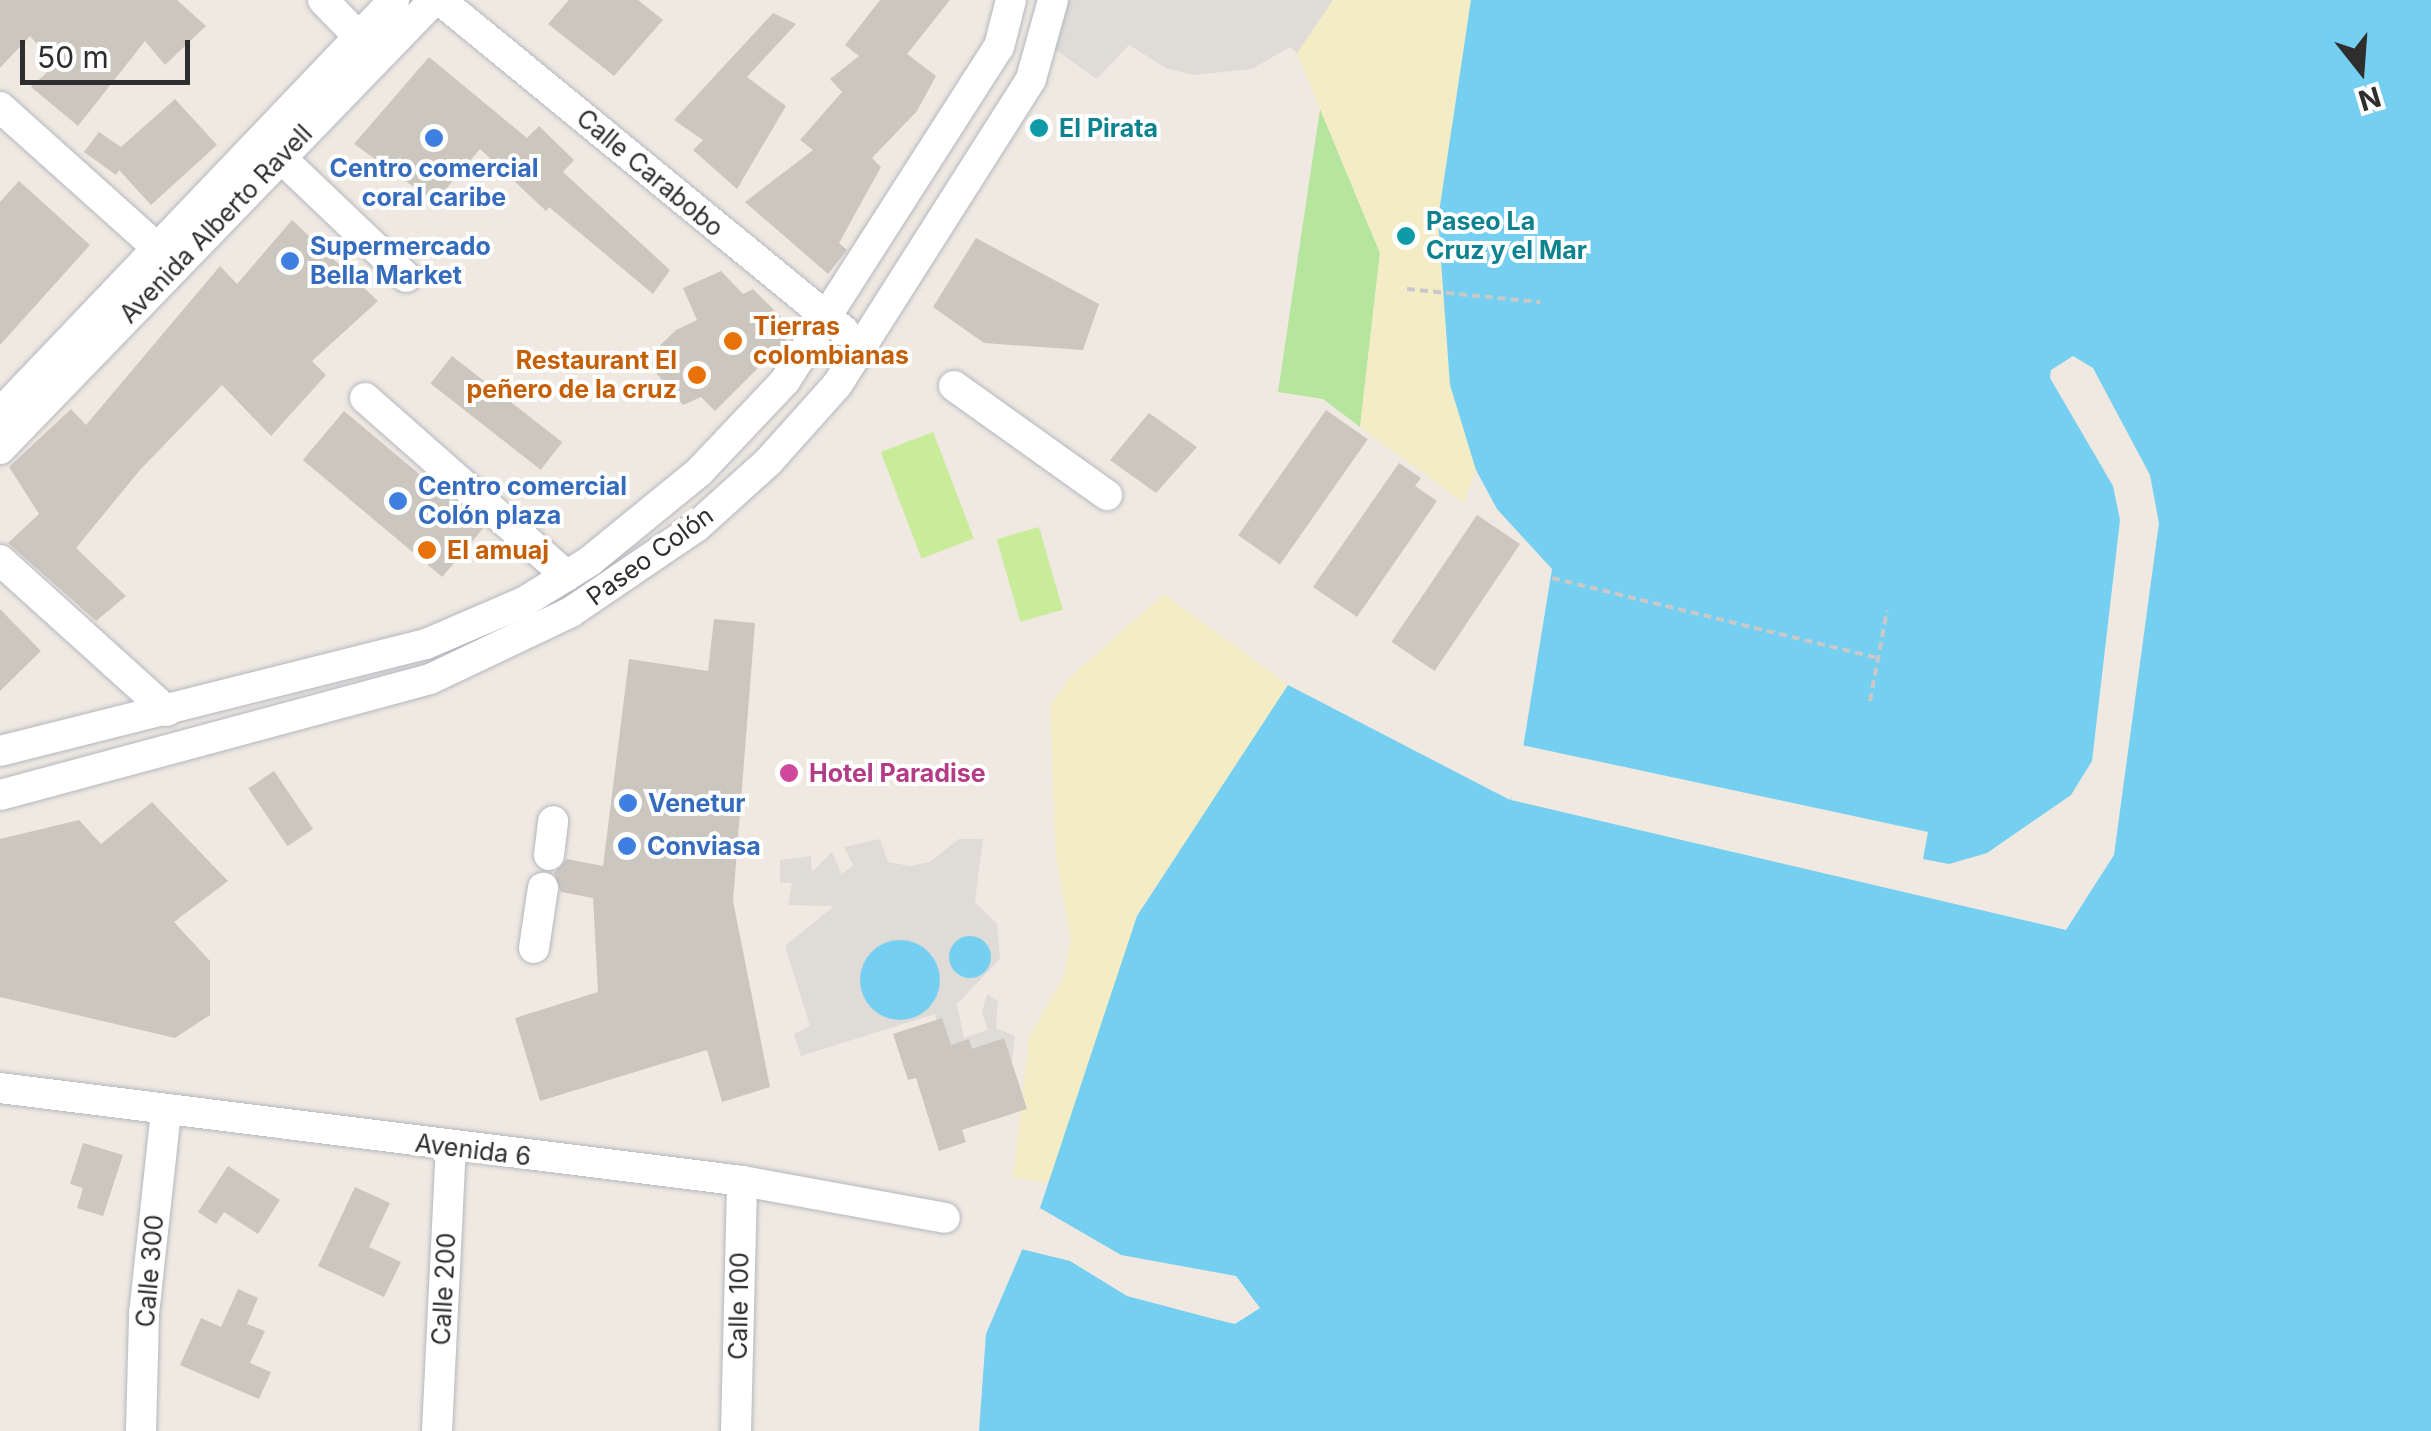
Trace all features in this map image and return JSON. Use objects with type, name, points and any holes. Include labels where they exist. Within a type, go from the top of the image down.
[{"type":"street","points":[[323,0],[359,37]]},
{"type":"street","name":"Avenida Alberto Ravell","points":[[0,449],[394,0]]},
{"type":"street","name":"Avenida Alberto Ravell","points":[[0,413],[280,157],[437,0]]},
{"type":"street","name":"Calle Carabobo","points":[[437,0],[862,344]]},
{"type":"street","name":"Paseo Colón","points":[[0,752],[365,664],[524,602],[567,576],[660,507],[730,442],[829,321],[1005,31],[1011,0]]},
{"type":"street","name":"Paseo Colón","points":[[0,796],[379,695],[474,662],[607,590],[741,488],[827,396],[1043,50],[1052,0]]},
{"type":"street","points":[[1005,31],[1043,50]]},
{"type":"street","points":[[0,107],[167,257]]},
{"type":"street","points":[[280,157],[406,277]]},
{"type":"street","points":[[954,386],[1107,495]]},
{"type":"street","points":[[364,398],[567,576]]},
{"type":"street","points":[[0,560],[167,711]]},
{"type":"street","points":[[524,602],[528,634]]},
{"type":"street","points":[[549,856],[553,821]]},
{"type":"street","points":[[534,948],[543,888]]},
{"type":"street","name":"Avenida 6","points":[[0,1088],[166,1112],[742,1181],[945,1218]]},
{"type":"street","name":"Calle 300","points":[[141,1431],[144,1314],[166,1112]]},
{"type":"street","name":"Calle 200","points":[[437,1431],[452,1147]]},
{"type":"street","name":"Calle 100","points":[[736,1431],[742,1181]]},
{"type":"path","points":[[1407,289],[1540,302]]},
{"type":"path","points":[[1552,578],[1878,658]]},
{"type":"path","points":[[1870,700],[1887,612]]},
{"type":"green space","points":[[1320,109],[1380,253],[1360,427],[1323,399],[1278,392]]},
{"type":"green space","points":[[933,432],[974,538],[922,558],[881,452]]},
{"type":"green space","points":[[1039,527],[1063,610],[1020,622],[997,539]]},
{"type":"sand","name":"Paseo La Cruz y el Mar","points":[[1333,0],[1471,0],[1438,219],[1450,385],[1476,470],[1464,503],[1360,427],[1380,253],[1297,53]]},
{"type":"sand","points":[[1164,594],[1288,685],[1137,915],[1052,1183],[1013,1178],[1029,1038],[1064,976],[1071,940],[1056,856],[1050,706],[1069,678]]},
{"type":"shaded area","points":[[1064,0],[1333,0],[1297,53],[1290,47],[1252,69],[1194,75],[1166,68],[1129,45],[1097,79],[1053,48]]},
{"type":"shaded area","points":[[880,839],[888,862],[910,866],[930,862],[959,839],[983,839],[975,902],[997,924],[1000,959],[957,1004],[964,1038],[988,1030],[982,1012],[987,994],[998,1001],[996,1028],[1015,1036],[1007,1107],[957,1111],[935,1014],[801,1056],[794,1034],[810,1026],[785,946],[834,906],[788,905],[792,883],[780,883],[780,860],[811,856],[812,872],[832,852],[842,874],[853,865],[844,847]],"holes":[[[932,955],[941,979],[933,1004],[865,1000],[861,975]]]},
{"type":"water","points":[[1471,0],[2431,0],[2431,1431],[979,1431],[986,1334],[1040,1208],[1137,916],[1288,685],[1510,800],[1517,785],[1552,569],[1497,509],[1476,470],[1450,385],[1438,219]]},
{"type":"water","points":[[970,936],[985,942],[991,957],[985,972],[970,978],[955,972],[949,957],[955,942]]},
{"type":"water","points":[[900,940],[915,943],[928,952],[937,965],[937,995],[928,1008],[915,1017],[900,1020],[885,1017],[872,1008],[863,995],[860,980],[863,965],[872,952],[885,943]]},
{"type":"pier","points":[[2073,356],[2093,368],[2150,475],[2159,523],[2114,855],[2066,930],[1511,800],[1522,745],[1928,832],[1923,859],[1949,864],[1987,853],[2071,795],[2092,761],[2120,520],[2113,486],[2050,378],[2051,370]]},
{"type":"pier","points":[[1040,1208],[1121,1255],[1236,1276],[1260,1308],[1235,1324],[1214,1319],[1127,1296],[1070,1261],[1021,1249]]},
{"type":"building","points":[[0,0],[177,0],[206,26],[165,65],[145,41],[78,126],[31,87],[55,65],[30,36],[0,68]]},
{"type":"building","points":[[569,0],[638,0],[663,20],[614,76],[548,24]]},
{"type":"building","points":[[880,0],[950,0],[907,54],[936,76],[917,111],[872,158],[881,167],[839,243],[847,250],[828,274],[745,202],[813,150],[800,140],[842,92],[830,79],[859,56],[845,45]]},
{"type":"building","points":[[773,13],[796,24],[747,77],[786,106],[737,189],[693,150],[703,140],[674,120]]},
{"type":"building","points":[[429,57],[527,138],[539,126],[574,160],[563,172],[670,270],[653,294],[549,207],[546,211],[480,149],[435,202],[354,144]]},
{"type":"building","points":[[175,99],[217,145],[151,205],[119,170],[116,175],[84,152],[99,132],[121,147]]},
{"type":"building","points":[[19,181],[90,245],[0,345],[0,202]]},
{"type":"building","points":[[292,220],[378,301],[312,361],[326,375],[271,436],[222,385],[140,470],[76,548],[126,596],[96,621],[8,543],[39,514],[9,467],[71,409],[86,425],[220,266],[237,284]]},
{"type":"building","points":[[976,238],[1099,304],[1083,350],[984,343],[933,307]]},
{"type":"building","points":[[721,271],[743,294],[753,289],[795,331],[715,411],[701,397],[683,405],[645,360],[676,330],[697,320],[683,288]]},
{"type":"building","points":[[452,356],[562,442],[541,470],[430,384]]},
{"type":"building","points":[[1326,410],[1368,439],[1280,565],[1238,535]]},
{"type":"building","points":[[344,411],[483,528],[442,577],[303,460]]},
{"type":"building","points":[[1149,413],[1197,447],[1156,493],[1110,460]]},
{"type":"building","points":[[1399,463],[1421,478],[1415,486],[1437,501],[1357,617],[1313,587]]},
{"type":"building","points":[[1477,515],[1520,544],[1435,671],[1391,642]]},
{"type":"building","points":[[0,609],[41,651],[0,691]]},
{"type":"building","points":[[714,619],[755,623],[733,901],[770,1087],[722,1102],[707,1050],[540,1101],[515,1018],[598,992],[593,898],[561,892],[554,873],[567,859],[603,866],[629,659],[708,671]]},
{"type":"building","points":[[274,771],[313,829],[287,846],[248,788]]},
{"type":"building","points":[[152,802],[228,881],[174,922],[210,961],[210,1015],[175,1038],[0,997],[0,839],[79,820],[101,844]]},
{"type":"building","points":[[942,1018],[951,1045],[969,1039],[972,1049],[1004,1038],[1027,1109],[962,1130],[966,1142],[939,1151],[916,1078],[908,1080],[893,1034]]},
{"type":"building","points":[[83,1143],[123,1155],[103,1216],[77,1208],[83,1188],[70,1184]]},
{"type":"building","points":[[228,1166],[280,1200],[258,1234],[224,1212],[216,1224],[198,1212]]},
{"type":"building","points":[[355,1187],[390,1203],[369,1247],[401,1262],[384,1297],[318,1266]]},
{"type":"building","points":[[238,1289],[258,1298],[247,1324],[265,1331],[250,1363],[271,1372],[259,1399],[180,1365],[201,1318],[221,1327]]},
{"type":"place","name":"El Pirata","points":[[1039,128]]},
{"type":"place","name":"Centro comercial coral caribe","points":[[434,138]]},
{"type":"place","name":"Paseo La Cruz y el Mar","points":[[1406,236]]},
{"type":"place","name":"Supermercado Bella Market","points":[[290,261]]},
{"type":"place","name":"Tierras colombianas","points":[[733,341]]},
{"type":"place","name":"Restaurant El peñero de la cruz","points":[[697,375]]},
{"type":"place","name":"Centro comercial Colón plaza","points":[[398,501]]},
{"type":"place","name":"El amuaj","points":[[427,550]]},
{"type":"place","name":"Hotel Paradise","points":[[789,773]]},
{"type":"place","name":"Venetur","points":[[628,803]]},
{"type":"place","name":"Conviasa","points":[[627,846]]}]
